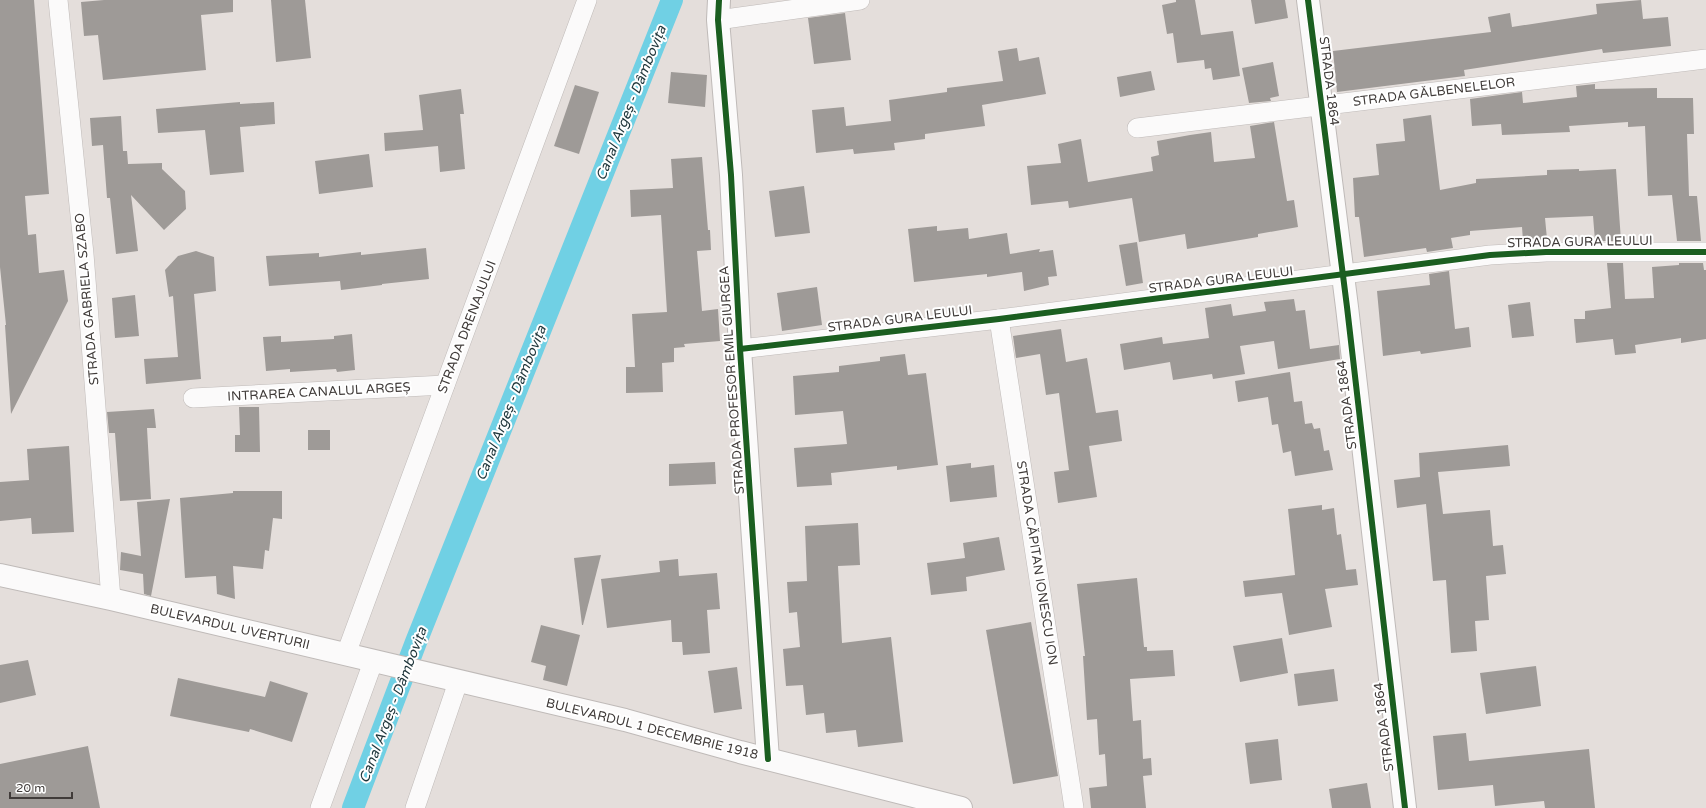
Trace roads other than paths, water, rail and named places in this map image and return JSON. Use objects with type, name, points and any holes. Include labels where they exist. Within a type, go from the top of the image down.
[{"type":"street","name":"STRADA GABRIELA SZABO","points":[[58,0],[84,254],[111,599]]},
{"type":"street","name":"STRADA DRENAJULUI","points":[[346,654],[587,0]]},
{"type":"street","points":[[718,10],[860,0]]},
{"type":"street","name":"STRADA 1864","points":[[1308,0],[1405,808]]},
{"type":"street","name":"STRADA PROFESOR EMIL GIURGEA","points":[[718,10],[768,759]]},
{"type":"street","name":"STRADA GĂLBENELELOR","points":[[1137,128],[1706,59]]},
{"type":"street","name":"STRADA GURA LEULUI","points":[[740,349],[999,319],[1342,276],[1490,255],[1546,252],[1706,252]]},
{"type":"street","name":"STRADA CĂPITAN IONESCU ION","points":[[999,319],[1074,808]]},
{"type":"street","name":"INTRAREA CANALUL ARGEȘ","points":[[192,398],[445,385]]},
{"type":"street","name":"BULEVARDUL UVERTURII","points":[[0,575],[111,599],[458,682]]},
{"type":"street","points":[[320,808],[373,662]]},
{"type":"street","points":[[415,808],[458,682]]},
{"type":"street","name":"BULEVARDUL 1 DECEMBRIE 1918","points":[[458,682],[625,720],[768,759],[961,808]]},
{"type":"waterway","name":"Canal Argeș - Dâmbovița","points":[[353,808],[416,642],[672,0]]}]
